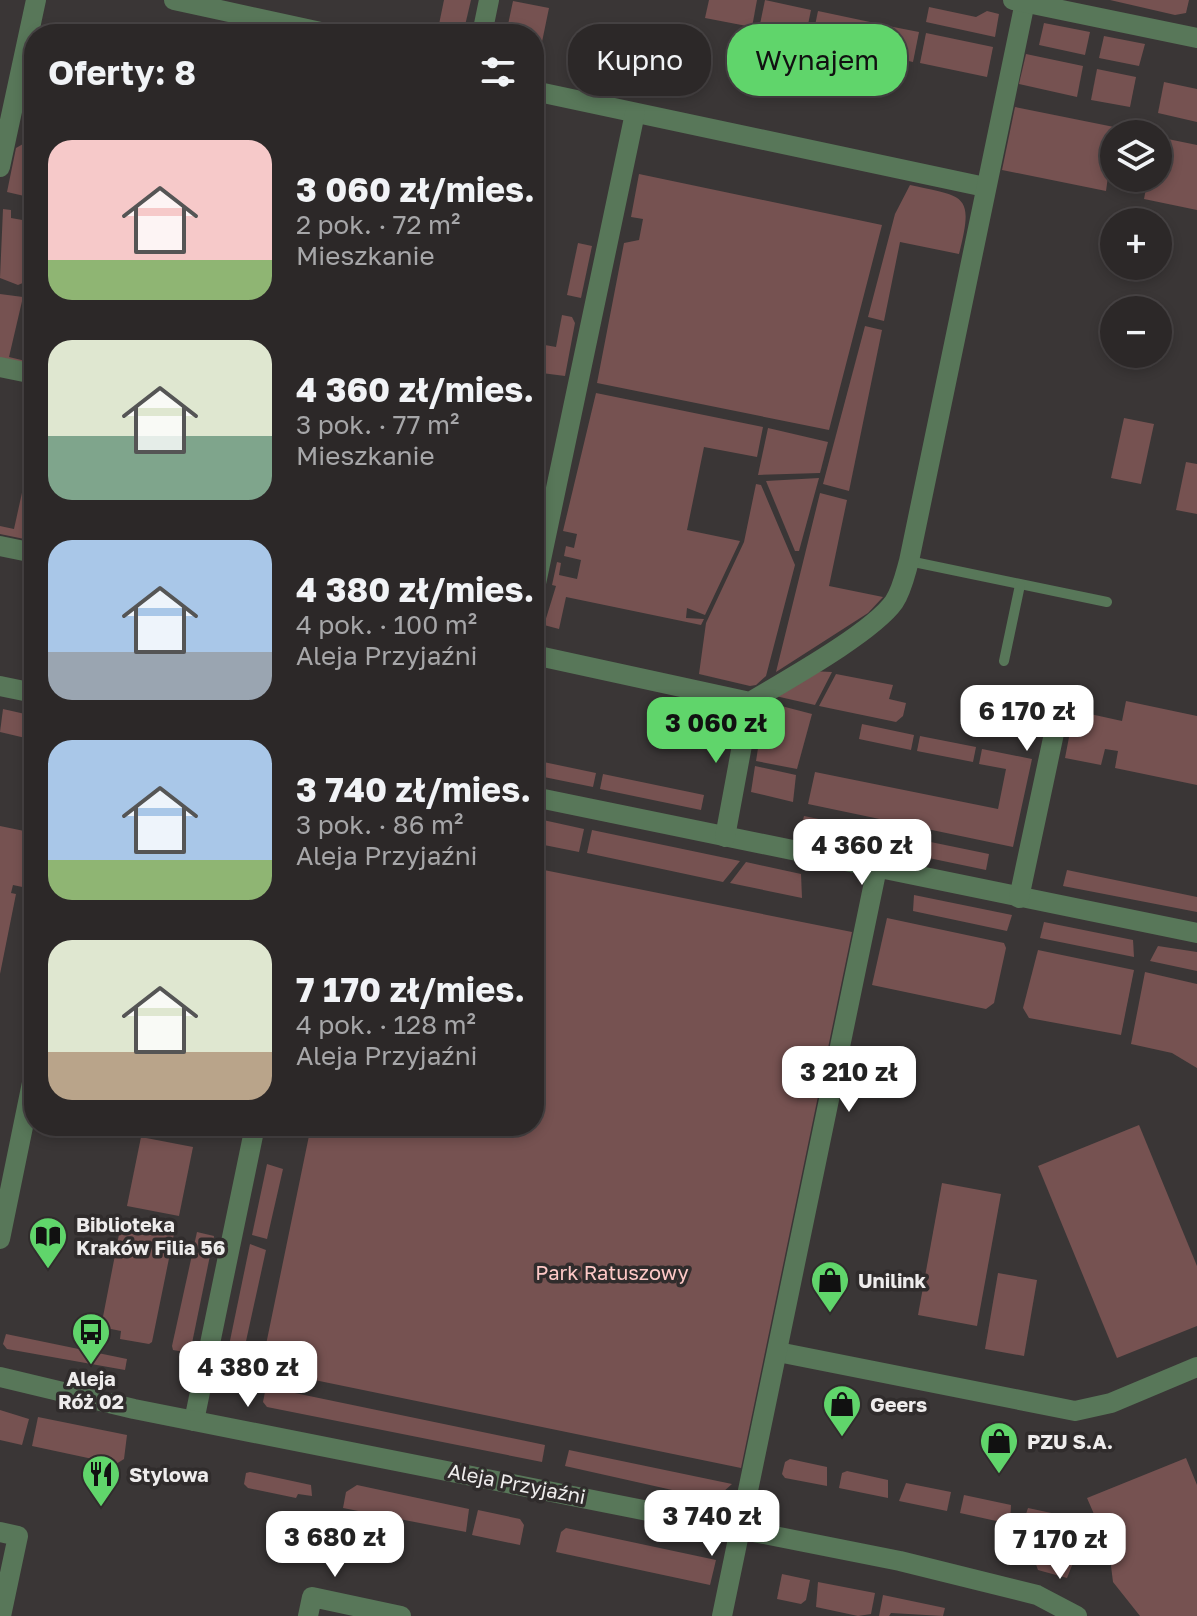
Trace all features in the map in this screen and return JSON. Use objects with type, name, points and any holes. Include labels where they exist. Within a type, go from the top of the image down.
[{"type":"street","points":[[31,24],[36,0]]},
{"type":"street","points":[[174,0],[284,24]]},
{"type":"street","points":[[484,24],[489,0]]},
{"type":"street","points":[[544,657],[750,702],[876,621],[897,597],[909,561],[985,187],[1019,1],[1197,37]]},
{"type":"street","points":[[0,167],[24,56]]},
{"type":"street","points":[[544,93],[985,187]]},
{"type":"street","points":[[544,545],[635,113]]},
{"type":"street","points":[[0,367],[24,372]]},
{"type":"street","points":[[0,546],[24,551]]},
{"type":"street","points":[[0,686],[24,691]]},
{"type":"street","points":[[725,837],[750,702]]},
{"type":"street","points":[[1019,898],[1056,724]]},
{"type":"street","points":[[544,799],[1197,933]]},
{"type":"street","points":[[722,1616],[877,868]]},
{"type":"street","points":[[0,1239],[24,1122]]},
{"type":"street","points":[[194,1421],[253,1136]]},
{"type":"street","points":[[778,1352],[1075,1411],[1111,1403],[1197,1367]]},
{"type":"street","name":"Aleja Przyjaźni","points":[[0,1377],[194,1421],[742,1527],[1019,1590],[1049,1600],[1077,1616]]},
{"type":"street","points":[[0,1532],[18,1536],[1,1616]]},
{"type":"street","points":[[308,1616],[312,1597],[401,1616]]},
{"type":"lane","points":[[909,561],[1107,602]]},
{"type":"lane","points":[[1004,661],[1020,585]]},
{"type":"green space","points":[[444,0],[471,0],[465,24],[439,24]]},
{"type":"green space","points":[[709,0],[757,0],[753,24],[705,18]]},
{"type":"green space","points":[[765,0],[811,10],[808,24],[760,24]]},
{"type":"green space","points":[[1110,0],[1189,0],[1186,13],[1175,15]]},
{"type":"green space","points":[[513,1],[549,8],[544,32],[544,24],[508,24]]},
{"type":"green space","points":[[929,7],[976,17],[987,11],[999,14],[995,37],[926,22]]},
{"type":"green space","points":[[818,11],[870,22],[870,24],[815,24]]},
{"type":"green space","points":[[1044,23],[1090,32],[1085,55],[1039,45]]},
{"type":"green space","points":[[907,30],[919,32],[913,62],[907,61]]},
{"type":"green space","points":[[926,33],[993,47],[987,77],[920,63]]},
{"type":"green space","points":[[1104,36],[1145,44],[1139,66],[1099,58]]},
{"type":"green space","points":[[1026,54],[1083,66],[1077,97],[1019,84]]},
{"type":"green space","points":[[1097,69],[1136,77],[1130,107],[1091,100]]},
{"type":"green space","points":[[1164,82],[1197,89],[1197,122],[1158,113]]},
{"type":"green space","points":[[1015,107],[1100,124],[1100,190],[1002,170]]},
{"type":"green space","points":[[1172,140],[1197,145],[1197,210],[1144,199],[1145,192],[1172,192]]},
{"type":"green space","points":[[24,144],[24,196],[7,192],[16,148]]},
{"type":"green space","points":[[639,174],[882,225],[829,430],[597,383],[624,243],[639,240],[643,219],[631,217]]},
{"type":"green space","points":[[910,185],[943,192],[961,202],[966,220],[959,254],[900,242],[884,321],[868,317],[895,214]]},
{"type":"green space","points":[[3,209],[11,210],[11,218],[24,220],[24,282],[18,285],[0,278]]},
{"type":"green space","points":[[578,243],[592,246],[581,298],[567,295]]},
{"type":"green space","points":[[0,294],[23,297],[9,357],[24,361],[24,364],[0,359]]},
{"type":"green space","points":[[562,315],[572,317],[575,323],[565,376],[544,373],[544,345],[556,347]]},
{"type":"green space","points":[[865,326],[882,330],[849,491],[823,484]]},
{"type":"green space","points":[[596,393],[763,427],[757,457],[704,447],[687,530],[740,541],[705,615],[687,608],[686,618],[704,619],[701,625],[566,597],[559,629],[544,625],[556,586],[552,585],[557,562],[561,563],[559,575],[577,579],[581,560],[564,556],[566,546],[574,548],[577,534],[563,531]]},
{"type":"green space","points":[[1124,418],[1154,424],[1141,484],[1111,478]]},
{"type":"green space","points":[[768,428],[828,442],[820,473],[758,475]]},
{"type":"green space","points":[[1186,462],[1197,464],[1197,514],[1176,510]]},
{"type":"green space","points":[[819,478],[799,551],[795,551],[766,481]]},
{"type":"green space","points":[[24,484],[24,539],[0,534],[0,526],[14,529]]},
{"type":"green space","points":[[756,484],[761,485],[795,565],[766,676],[750,686],[699,674],[706,623],[744,542]]},
{"type":"green space","points":[[820,493],[847,500],[829,586],[883,597],[868,613],[776,672]]},
{"type":"green space","points":[[810,671],[832,672],[815,705],[771,695]]},
{"type":"green space","points":[[836,674],[893,685],[889,699],[906,703],[903,716],[896,722],[819,706]]},
{"type":"green space","points":[[1126,701],[1197,716],[1197,785],[1115,768],[1118,751],[1105,749],[1101,765],[1065,758],[1070,732],[1083,734],[1085,725],[1082,723],[1084,715],[1072,710],[1122,721]]},
{"type":"green space","points":[[770,703],[812,714],[797,769],[756,761],[763,717]]},
{"type":"green space","points":[[3,709],[24,714],[24,738],[0,732]]},
{"type":"green space","points":[[862,724],[914,735],[911,750],[859,739]]},
{"type":"green space","points":[[920,736],[976,747],[973,762],[917,751]]},
{"type":"green space","points":[[982,749],[1032,759],[1013,847],[808,804],[815,772],[998,809],[1006,769],[979,764]]},
{"type":"green space","points":[[544,762],[596,773],[593,787],[544,777]]},
{"type":"green space","points":[[755,766],[796,775],[793,802],[751,792]]},
{"type":"green space","points":[[603,774],[704,795],[701,810],[600,789]]},
{"type":"green space","points":[[804,816],[989,854],[986,870],[800,831]]},
{"type":"green space","points":[[544,820],[584,829],[579,852],[544,845]]},
{"type":"green space","points":[[0,826],[24,831],[24,887],[13,885],[11,893],[16,894],[0,974]]},
{"type":"green space","points":[[592,830],[740,861],[723,882],[587,853]]},
{"type":"green space","points":[[746,862],[801,874],[802,898],[730,883]]},
{"type":"green space","name":"Park Ratuszowy","points":[[544,870],[852,932],[741,1468],[261,1369],[309,1136],[544,1136]]},
{"type":"green space","points":[[1067,870],[1197,897],[1197,912],[1063,886]]},
{"type":"green space","points":[[914,895],[1012,915],[1007,931],[913,911]]},
{"type":"green space","points":[[887,918],[1004,943],[1006,948],[994,1003],[986,1009],[872,985]]},
{"type":"green space","points":[[1044,922],[1133,940],[1134,957],[1040,938]]},
{"type":"green space","points":[[1158,946],[1197,952],[1197,971],[1150,961]]},
{"type":"green space","points":[[1038,950],[1134,970],[1121,1035],[1029,1018],[1023,1008]]},
{"type":"green space","points":[[1145,972],[1197,984],[1197,1068],[1172,1053],[1131,1044]]},
{"type":"green space","points":[[1139,1125],[1197,1266],[1197,1326],[1117,1358],[1038,1166]]},
{"type":"green space","points":[[141,1137],[193,1147],[179,1216],[127,1206]]},
{"type":"green space","points":[[267,1164],[283,1169],[267,1239],[252,1235]]},
{"type":"green space","points":[[942,1183],[1001,1194],[977,1326],[918,1315]]},
{"type":"green space","points":[[122,1219],[175,1229],[152,1342],[149,1344],[120,1339],[121,1331],[101,1327]]},
{"type":"green space","points":[[197,1232],[214,1236],[190,1353],[173,1350],[172,1346]]},
{"type":"green space","points":[[250,1244],[266,1250],[241,1364],[226,1360]]},
{"type":"green space","points":[[998,1273],[1037,1280],[1024,1356],[985,1349]]},
{"type":"green space","points":[[6,1334],[127,1359],[125,1370],[7,1349],[3,1344]]},
{"type":"green space","points":[[266,1387],[545,1445],[542,1462],[267,1407],[263,1402]]},
{"type":"green space","points":[[0,1410],[29,1419],[22,1445],[0,1440]]},
{"type":"green space","points":[[38,1417],[127,1435],[124,1459],[116,1464],[32,1446]]},
{"type":"green space","points":[[569,1450],[732,1484],[723,1492],[699,1496],[565,1466]]},
{"type":"green space","points":[[1186,1458],[1197,1485],[1197,1616],[1140,1616],[1113,1582],[1107,1534],[1100,1528],[1087,1498]]},
{"type":"green space","points":[[790,1459],[827,1467],[827,1486],[785,1478],[782,1474],[785,1462]]},
{"type":"green space","points":[[847,1471],[888,1480],[888,1498],[839,1488],[842,1473]]},
{"type":"green space","points":[[246,1473],[311,1485],[312,1496],[298,1494],[296,1498],[248,1488],[244,1484]]},
{"type":"green space","points":[[906,1483],[951,1492],[947,1511],[899,1501]]},
{"type":"green space","points":[[357,1485],[469,1509],[466,1532],[343,1508],[346,1492]]},
{"type":"green space","points":[[964,1495],[1011,1505],[1010,1524],[960,1513]]},
{"type":"green space","points":[[1028,1508],[1070,1517],[1081,1535],[1022,1526]]},
{"type":"green space","points":[[478,1510],[520,1519],[524,1525],[520,1545],[472,1535]]},
{"type":"green space","points":[[566,1528],[716,1560],[710,1585],[556,1552],[561,1532]]},
{"type":"green space","points":[[1029,1545],[1075,1558],[1067,1578],[1038,1570]]},
{"type":"green space","points":[[782,1574],[810,1580],[806,1600],[801,1604],[777,1599]]},
{"type":"green space","points":[[818,1582],[875,1593],[871,1614],[858,1616],[816,1607]]},
{"type":"green space","points":[[883,1595],[945,1608],[943,1616],[891,1613],[889,1616],[879,1616]]},
{"type":"place","name":"Biblioteka Kraków Filia 56","points":[[48,1270]]},
{"type":"place","name":"Unilink","points":[[830,1314]]},
{"type":"place","name":"Aleja Róż 02","points":[[91,1366]]},
{"type":"place","name":"Geers","points":[[842,1438]]},
{"type":"place","name":"PZU S.A.","points":[[999,1475]]},
{"type":"place","name":"Stylowa","points":[[101,1508]]}]
